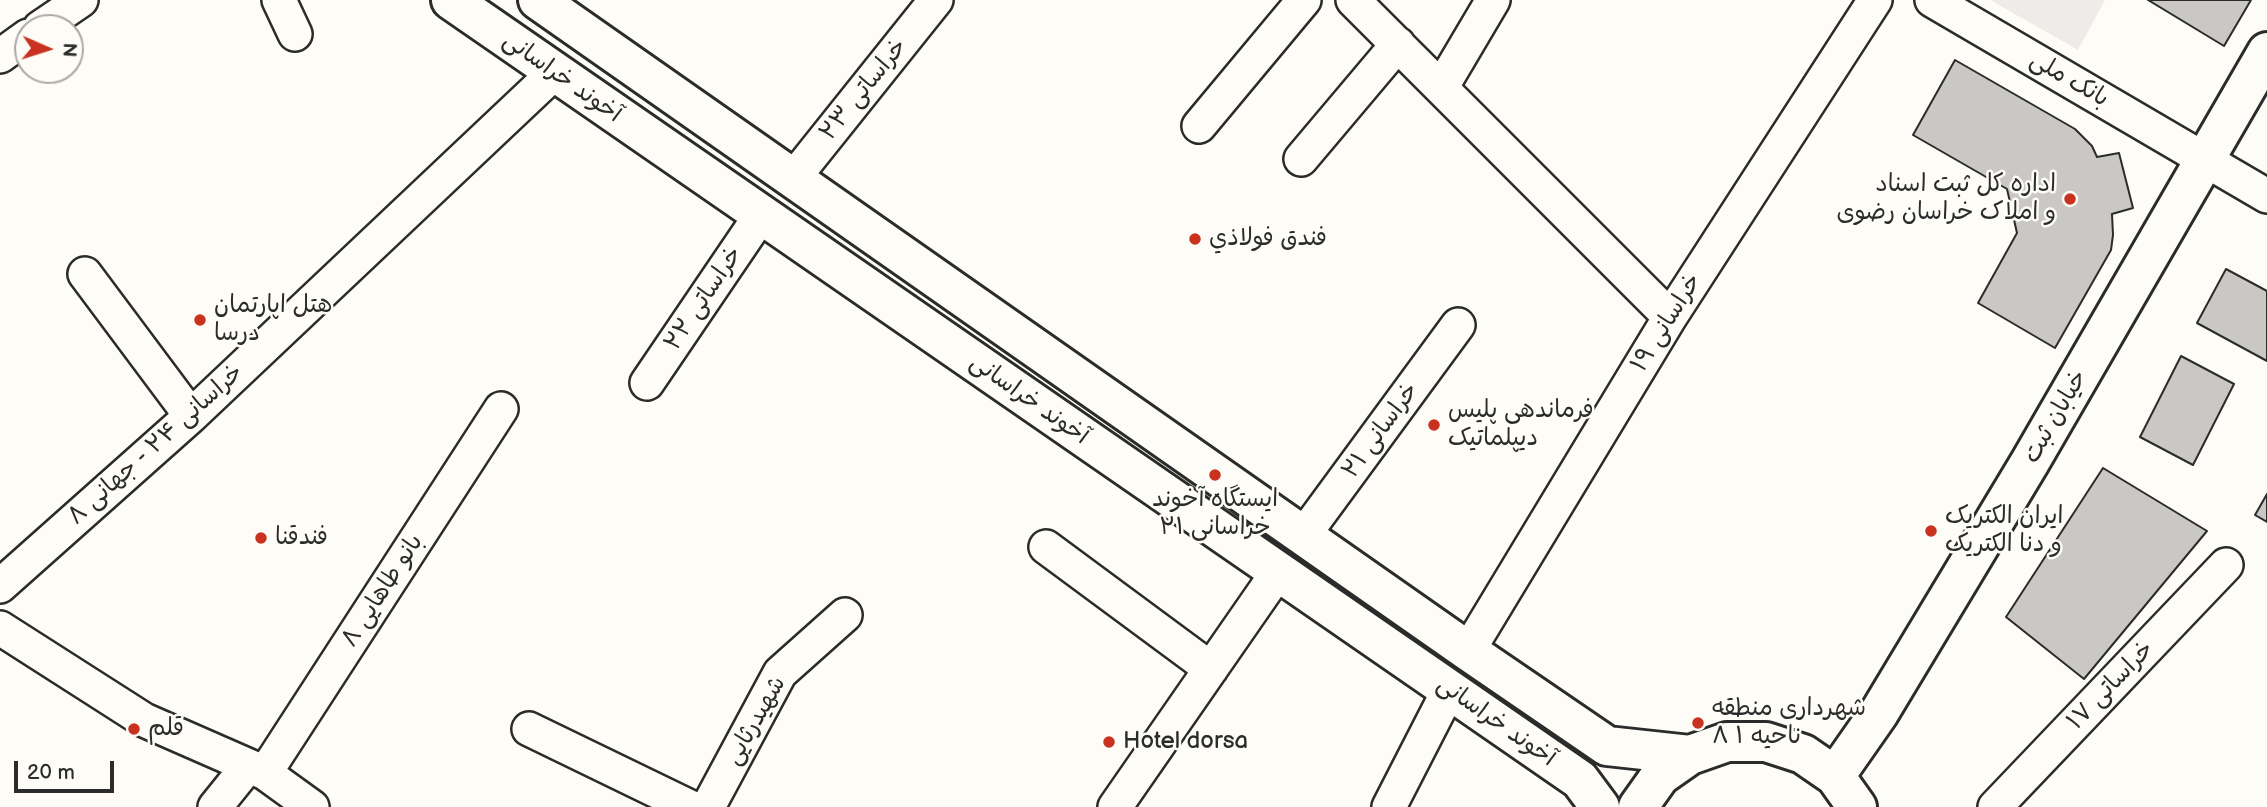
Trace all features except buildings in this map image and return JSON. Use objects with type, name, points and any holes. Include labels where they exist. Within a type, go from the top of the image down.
[{"type":"street","points":[[60,14],[81,0]]},
{"type":"street","points":[[279,0],[295,34]]},
{"type":"street","name":"آخوند خراسانی","points":[[451,0],[1580,780],[1600,807]]},
{"type":"street","name":"آخوند خراسانی","points":[[537,0],[1607,746],[1690,755]]},
{"type":"street","name":"خراساتی ۲۳","points":[[792,180],[936,0]]},
{"type":"street","points":[[1199,126],[1304,0]]},
{"type":"street","points":[[1353,0],[1670,317]]},
{"type":"street","points":[[1441,88],[1493,0]]},
{"type":"street","name":"خراسانی ۱۹","points":[[1468,651],[1670,317],[1875,0]]},
{"type":"street","name":"بانک ملی","points":[[1932,0],[2267,196]]},
{"type":"street","points":[[1301,159],[1398,44]]},
{"type":"street","name":"خیابان ثبت","points":[[1835,776],[1879,713],[2030,462],[2267,52]]},
{"type":"street","name":"خراسانی ۲۴ - جهانی ۸","points":[[0,586],[191,416],[554,73]]},
{"type":"street","name":"خراساتی ۲۲","points":[[647,383],[761,215]]},
{"type":"street","points":[[85,274],[191,416]]},
{"type":"street","name":"خراسانی ۲۱","points":[[1303,536],[1458,325]]},
{"type":"street","name":"بانو طاهایی ۸","points":[[215,807],[257,770],[501,409]]},
{"type":"street","points":[[1045,548],[1211,669]]},
{"type":"street","name":"خراساتی ۱۷","points":[[1995,807],[2227,565]]},
{"type":"street","points":[[1115,807],[1278,572]]},
{"type":"street","name":"شهیدرثایی","points":[[708,807],[780,673],[845,615]]},
{"type":"street","points":[[0,628],[144,720],[257,770],[312,807]]},
{"type":"street","points":[[1389,807],[1449,690]]},
{"type":"street","points":[[529,729],[690,807]]},
{"type":"street","points":[[1637,807],[1660,776],[1690,755],[1727,743],[1766,742],[1803,754],[1835,776],[1857,807]]},
{"type":"shaded area","points":[[1990,0],[2105,0],[2078,50]]},
{"type":"place","name":"اداره کل ثبت اسناد و املاک خراسان رضوی","points":[[2070,199]]},
{"type":"place","name":"فندق فولاذي","points":[[1195,239]]},
{"type":"place","name":"هتل اپارتمان درسا","points":[[200,320]]},
{"type":"place","name":"فرماندهی پلیس دیپلماتیک","points":[[1434,425]]},
{"type":"place","name":"ایستگاه آخوند خراسانی ۲۱","points":[[1215,475]]},
{"type":"place","name":"ایران الکتریک و دنا الکتریک","points":[[1931,531]]},
{"type":"place","name":"فندقنا","points":[[261,538]]},
{"type":"place","name":"شهرداری منطقه ۸ ناحیه ۱","points":[[1698,723]]},
{"type":"place","name":"قلم","points":[[134,729]]},
{"type":"place","name":"Hotel dorsa","points":[[1109,742]]}]
